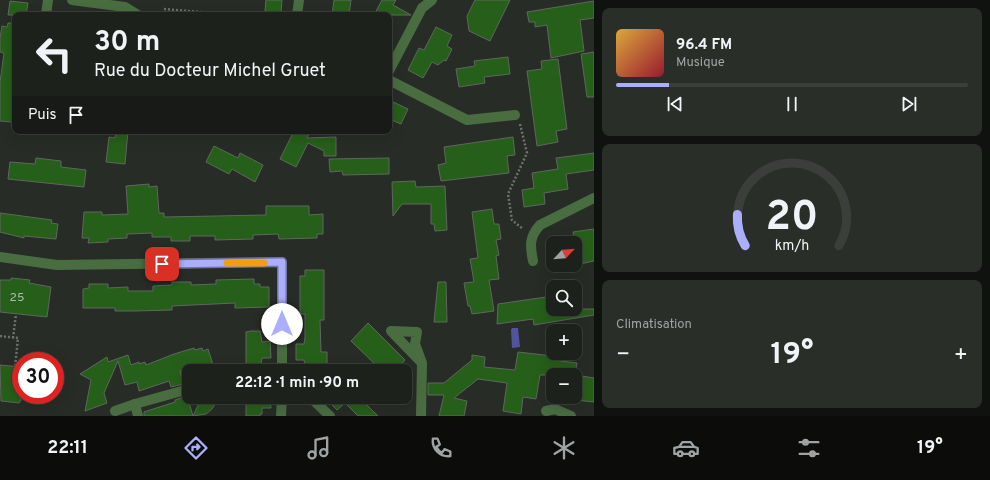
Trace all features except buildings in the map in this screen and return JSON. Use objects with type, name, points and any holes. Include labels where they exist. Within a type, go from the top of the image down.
[{"type":"street","points":[[46,12],[48,0]]},
{"type":"street","points":[[72,0],[125,7],[133,12]]},
{"type":"street","points":[[297,12],[298,0]]},
{"type":"street","points":[[392,65],[422,8],[432,0]]},
{"type":"street","points":[[392,82],[467,120],[515,115]]},
{"type":"street","points":[[533,261],[530,242],[535,231],[540,226],[594,198]]},
{"type":"street","points":[[0,258],[57,265],[282,262],[283,364]]},
{"type":"street","points":[[421,416],[422,363]]},
{"type":"street","points":[[115,411],[182,391]]},
{"type":"street","points":[[135,404],[138,416]]},
{"type":"street","points":[[281,416],[282,404]]},
{"type":"street","points":[[317,404],[330,416]]},
{"type":"street","points":[[546,411],[555,409],[571,416]]},
{"type":"path","points":[[164,9],[200,12]]},
{"type":"path","points":[[514,222],[508,194],[527,153],[521,126]]},
{"type":"path","points":[[13,338],[16,314]]},
{"type":"path","points":[[0,336],[18,338],[17,352]]},
{"type":"shaded area","points":[[512,328],[518,328],[520,347],[512,348]]},
{"type":"slow traffic","points":[[227,263],[264,263]]},
{"type":"route","points":[[162,264],[282,262],[282,324]]}]
